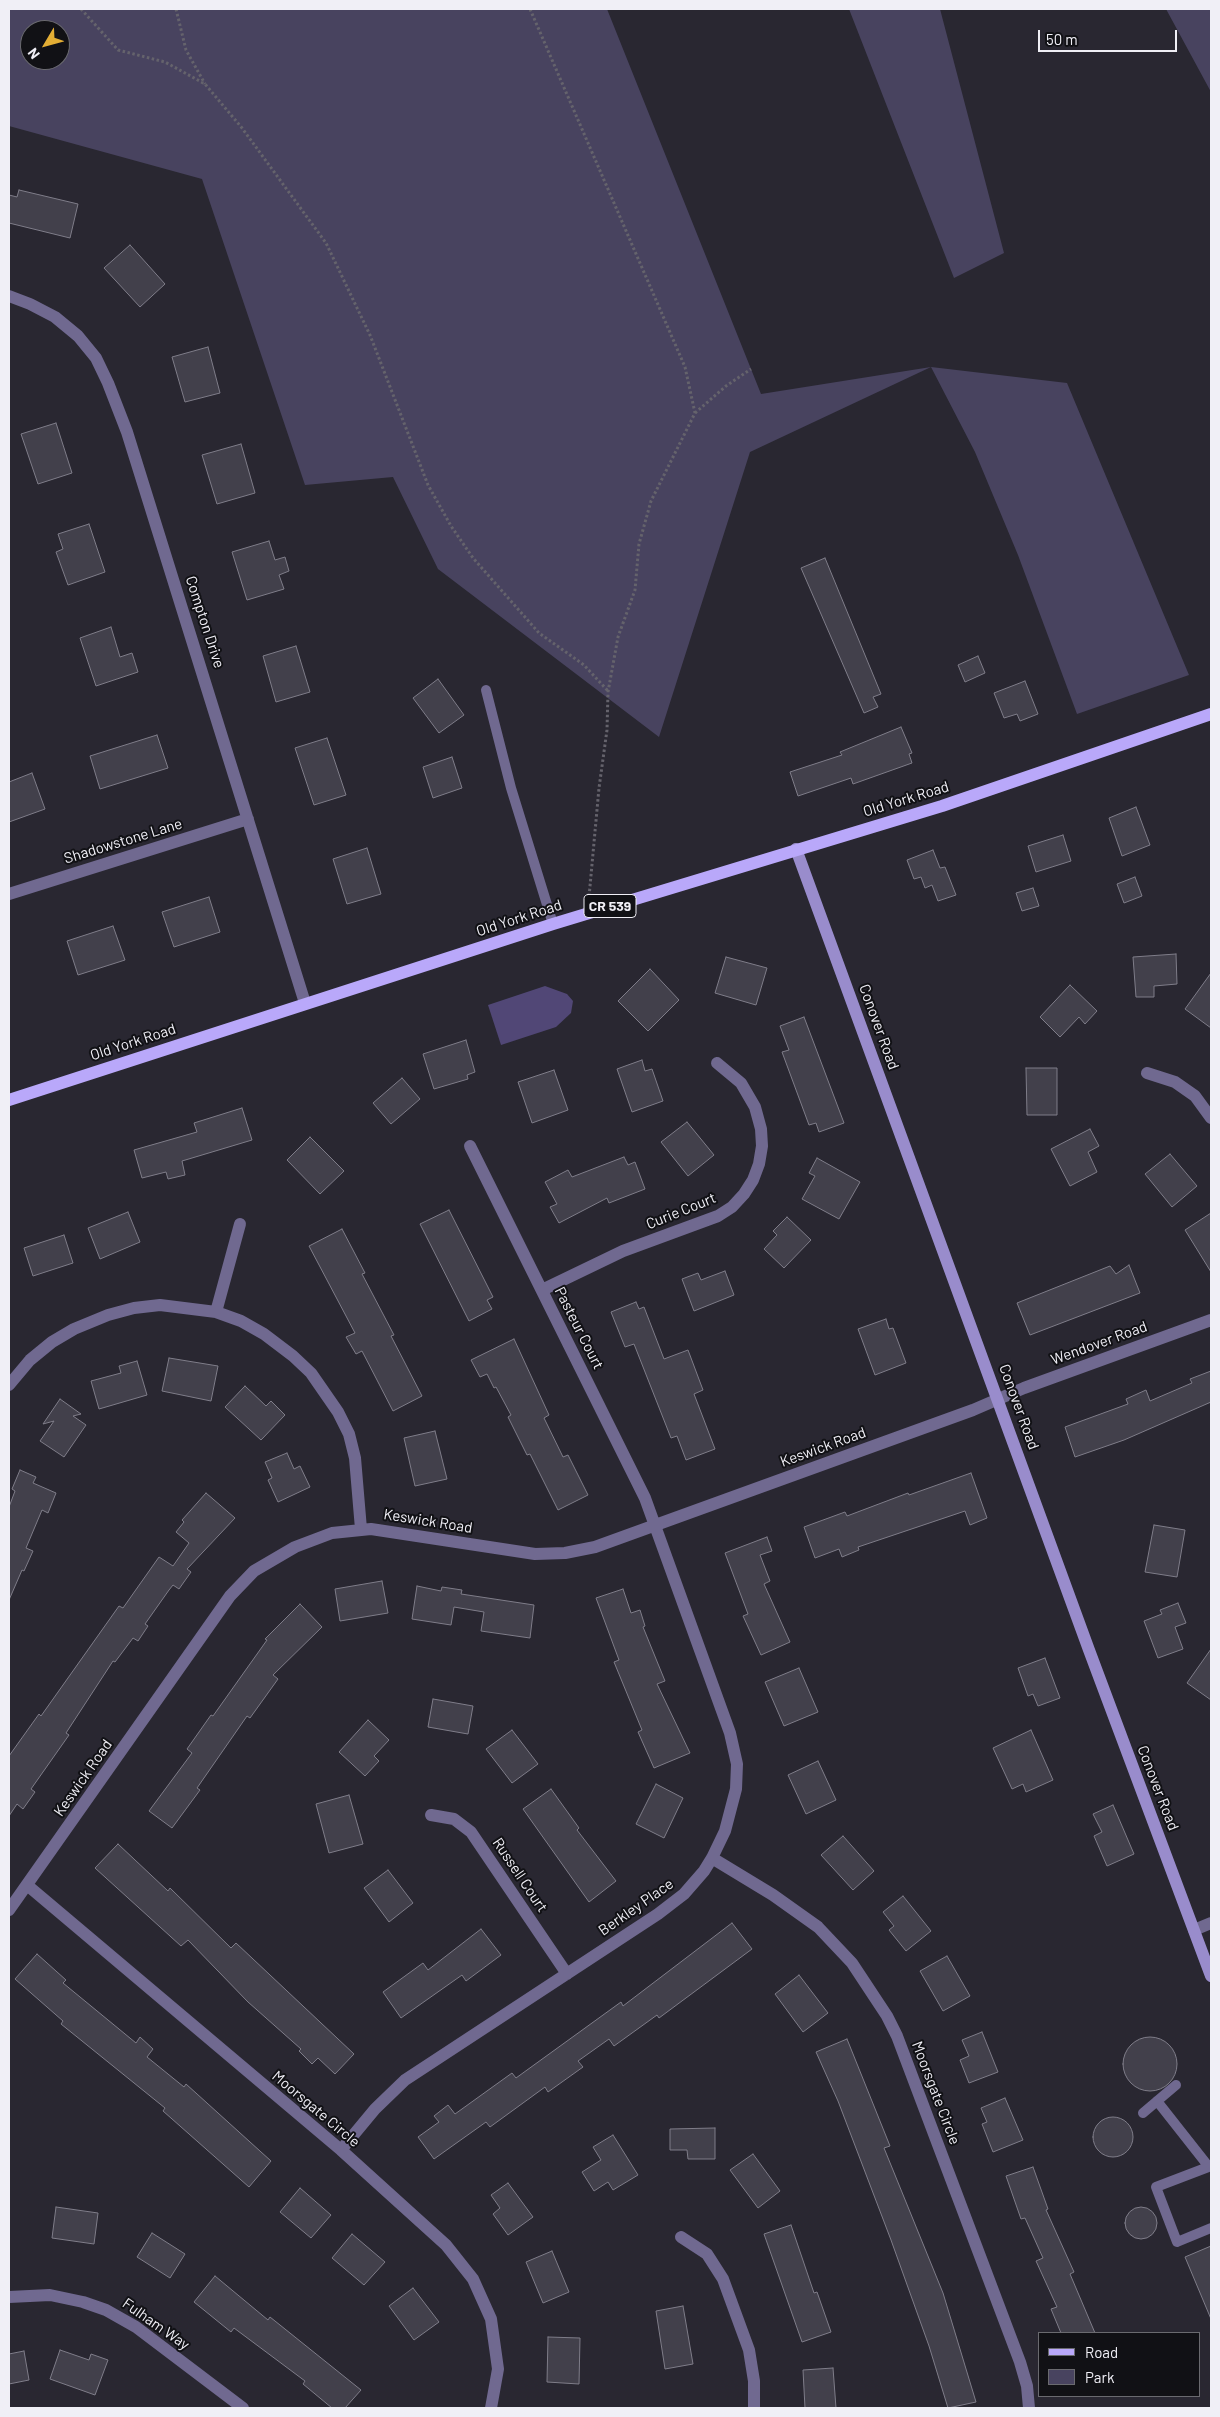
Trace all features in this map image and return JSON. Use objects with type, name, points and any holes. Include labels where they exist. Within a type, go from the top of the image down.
[{"type":"main road","name":"Old York Road","points":[[9,1100],[553,924],[942,806],[1211,714]]},
{"type":"street","name":"Compton Drive","points":[[9,296],[55,317],[78,336],[96,358],[108,382],[127,432],[306,1003]]},
{"type":"street","name":"Shadowstone Lane","points":[[9,894],[248,819]]},
{"type":"street","name":"Conover Road","points":[[796,849],[999,1399],[1089,1650],[1211,1976]]},
{"type":"street","name":"Curie Court","points":[[542,1290],[623,1251],[718,1216],[732,1207],[744,1194],[753,1180],[758,1164],[762,1146],[761,1129],[755,1107],[745,1090],[735,1077],[717,1063]]},
{"type":"street","points":[[1147,1072],[1175,1082],[1195,1096],[1211,1118]]},
{"type":"street","name":"Pasteur Court","points":[[470,1146],[637,1481],[656,1525]]},
{"type":"street","points":[[216,1312],[240,1224]]},
{"type":"street","points":[[9,1385],[30,1360],[52,1342],[74,1329],[108,1315],[134,1308],[160,1305],[216,1312],[241,1321],[282,1347],[302,1364],[325,1392],[344,1423],[353,1447],[358,1478],[361,1529]]},
{"type":"street","name":"Wendover Road","points":[[999,1399],[1211,1320]]},
{"type":"street","name":"Keswick Road","points":[[9,1910],[220,1609],[244,1580],[273,1558],[306,1542],[332,1533],[361,1529],[548,1554],[595,1547],[999,1399]]},
{"type":"street","name":"Berkley Place","points":[[341,2150],[374,2109],[394,2089],[673,1904],[704,1872],[712,1858],[725,1831],[735,1799],[737,1764],[735,1749],[656,1525]]},
{"type":"street","name":"Russell Court","points":[[431,1815],[454,1818],[471,1832],[567,1974]]},
{"type":"street","name":"Moorsgate Circle","points":[[712,1858],[773,1895],[818,1927],[852,1963],[887,2016],[897,2036],[1020,2362],[1027,2386],[1029,2408]]},
{"type":"street","name":"Moorsgate Circle","points":[[28,1885],[341,2150],[446,2245],[473,2279],[491,2319],[498,2369],[491,2408]]},
{"type":"street","points":[[1194,1930],[1211,1923]]},
{"type":"street","points":[[681,2237],[707,2254],[723,2279],[749,2350],[754,2380],[754,2408]]},
{"type":"street","name":"Fulham Way","points":[[9,2297],[50,2295],[83,2302],[106,2310],[136,2327],[243,2408]]},
{"type":"lane","points":[[486,690],[511,788],[553,924]]},
{"type":"lane","points":[[1143,2114],[1176,2085]]},
{"type":"lane","points":[[1157,2100],[1210,2166],[1156,2187],[1177,2242],[1211,2228]]},
{"type":"path","points":[[81,9],[118,50],[165,62],[205,84]]},
{"type":"path","points":[[176,9],[186,50],[205,84],[242,128],[326,242],[370,335],[428,485],[451,526],[473,558],[539,633],[584,665],[608,692]]},
{"type":"path","points":[[530,9],[685,367],[695,413]]},
{"type":"path","points":[[588,913],[608,692],[618,638],[635,590],[639,544],[651,501],[695,413],[726,386],[751,369]]},
{"type":"green space","points":[[9,9],[607,9],[761,394],[931,367],[750,452],[659,737],[438,569],[393,477],[305,485],[202,179],[9,126]]},
{"type":"green space","points":[[849,9],[940,9],[1004,253],[954,278]]},
{"type":"green space","points":[[1166,9],[1211,9],[1211,92]]},
{"type":"green space","points":[[931,367],[1067,383],[1189,675],[1077,714],[1018,555],[975,452]]},
{"type":"shaded area","points":[[545,986],[567,994],[573,1001],[571,1013],[556,1027],[501,1045],[488,1005]]},
{"type":"building","points":[[19,190],[78,204],[70,238],[9,223],[9,195],[17,197]]},
{"type":"building","points":[[130,245],[165,284],[140,307],[104,268]]},
{"type":"building","points":[[208,347],[220,393],[185,402],[172,357]]},
{"type":"building","points":[[56,423],[72,473],[38,484],[21,434]]},
{"type":"building","points":[[241,444],[255,493],[217,504],[202,455]]},
{"type":"building","points":[[89,524],[105,572],[68,585],[56,552],[63,549],[58,534]]},
{"type":"building","points":[[269,541],[275,560],[285,557],[289,571],[279,575],[284,589],[247,600],[232,552]]},
{"type":"building","points":[[825,558],[881,694],[873,697],[878,707],[864,713],[801,568]]},
{"type":"building","points":[[111,627],[120,657],[132,653],[138,672],[96,686],[80,638]]},
{"type":"building","points":[[296,646],[310,692],[276,702],[263,656]]},
{"type":"building","points":[[978,656],[985,673],[965,682],[958,665]]},
{"type":"building","points":[[438,679],[464,715],[439,733],[413,698]]},
{"type":"building","points":[[1025,681],[1038,714],[1020,721],[1017,714],[1004,718],[994,693]]},
{"type":"building","points":[[901,727],[912,753],[909,754],[912,763],[853,784],[851,778],[798,796],[790,772],[842,755],[840,752]]},
{"type":"building","points":[[157,735],[168,768],[100,789],[90,756]]},
{"type":"building","points":[[327,738],[346,795],[314,805],[295,748]]},
{"type":"building","points":[[452,757],[462,788],[433,798],[423,767]]},
{"type":"building","points":[[32,773],[45,809],[9,822],[9,782]]},
{"type":"building","points":[[1136,807],[1150,845],[1122,856],[1109,818]]},
{"type":"building","points":[[1063,835],[1071,861],[1036,872],[1028,846]]},
{"type":"building","points":[[367,848],[381,894],[347,904],[333,859]]},
{"type":"building","points":[[933,850],[940,868],[945,867],[956,895],[938,901],[932,885],[925,888],[921,877],[914,879],[907,860]]},
{"type":"building","points":[[1135,877],[1142,896],[1124,903],[1117,884]]},
{"type":"building","points":[[1033,888],[1039,906],[1022,911],[1016,893]]},
{"type":"building","points":[[209,897],[220,932],[174,947],[162,912]]},
{"type":"building","points":[[113,926],[125,960],[78,975],[67,941]]},
{"type":"building","points":[[1176,954],[1177,984],[1154,986],[1154,997],[1136,997],[1133,957]]},
{"type":"building","points":[[726,957],[767,968],[756,1005],[715,993]]},
{"type":"building","points":[[650,969],[679,1000],[648,1031],[618,1001]]},
{"type":"building","points":[[1211,973],[1211,1028],[1185,1009]]},
{"type":"building","points":[[1070,985],[1097,1011],[1085,1024],[1079,1017],[1060,1037],[1040,1017]]},
{"type":"building","points":[[804,1017],[844,1123],[819,1132],[816,1123],[809,1125],[782,1052],[789,1050],[780,1026]]},
{"type":"building","points":[[466,1040],[475,1072],[467,1075],[468,1079],[434,1089],[423,1054]]},
{"type":"building","points":[[642,1060],[645,1071],[652,1069],[663,1101],[632,1112],[617,1069]]},
{"type":"building","points":[[1026,1068],[1057,1068],[1057,1115],[1027,1115]]},
{"type":"building","points":[[554,1070],[568,1110],[532,1123],[518,1082]]},
{"type":"building","points":[[402,1078],[420,1099],[391,1124],[373,1103]]},
{"type":"building","points":[[242,1108],[252,1140],[182,1161],[185,1175],[168,1179],[166,1172],[142,1178],[134,1150],[197,1132],[194,1123]]},
{"type":"building","points":[[687,1122],[714,1155],[688,1176],[661,1142]]},
{"type":"building","points":[[1090,1129],[1099,1146],[1088,1152],[1097,1172],[1070,1186],[1051,1149]]},
{"type":"building","points":[[310,1137],[344,1171],[320,1194],[287,1160]]},
{"type":"building","points":[[1170,1154],[1197,1186],[1172,1207],[1145,1174]]},
{"type":"building","points":[[624,1157],[628,1165],[635,1162],[645,1189],[609,1203],[607,1198],[559,1223],[550,1207],[557,1204],[545,1182],[568,1170],[572,1177]]},
{"type":"building","points":[[817,1158],[860,1182],[839,1219],[802,1199],[815,1176],[809,1173]]},
{"type":"building","points":[[449,1210],[493,1297],[487,1300],[492,1309],[469,1321],[420,1224]]},
{"type":"building","points":[[128,1212],[140,1242],[100,1259],[88,1228]]},
{"type":"building","points":[[1211,1213],[1211,1272],[1185,1230]]},
{"type":"building","points":[[787,1217],[811,1240],[784,1268],[764,1249],[777,1235],[773,1231]]},
{"type":"building","points":[[342,1229],[365,1273],[362,1274],[394,1335],[391,1336],[422,1396],[393,1411],[362,1351],[356,1354],[346,1337],[355,1333],[309,1246]]},
{"type":"building","points":[[64,1235],[73,1263],[33,1276],[24,1248]]},
{"type":"building","points":[[1129,1265],[1140,1293],[1030,1335],[1017,1303],[1110,1266],[1116,1274]]},
{"type":"building","points":[[725,1271],[734,1295],[694,1311],[682,1279],[698,1273],[701,1280]]},
{"type":"building","points":[[636,1302],[639,1309],[644,1307],[664,1359],[688,1350],[703,1390],[694,1394],[715,1449],[686,1460],[677,1436],[671,1438],[634,1344],[625,1347],[611,1312]]},
{"type":"building","points":[[886,1319],[889,1329],[893,1328],[906,1363],[875,1375],[858,1329]]},
{"type":"building","points":[[514,1339],[549,1415],[544,1418],[563,1457],[568,1455],[588,1495],[558,1510],[530,1454],[527,1455],[508,1417],[511,1415],[496,1387],[494,1388],[487,1374],[480,1377],[471,1360]]},
{"type":"building","points":[[169,1358],[218,1366],[211,1401],[162,1391]]},
{"type":"building","points":[[137,1361],[147,1395],[99,1409],[91,1381],[121,1373],[119,1366]]},
{"type":"building","points":[[1211,1371],[1211,1402],[1124,1440],[1075,1457],[1065,1427],[1128,1404],[1126,1399],[1146,1390],[1150,1401],[1192,1383],[1190,1379]]},
{"type":"building","points":[[245,1386],[266,1406],[271,1401],[285,1415],[261,1440],[225,1407]]},
{"type":"building","points":[[60,1399],[81,1414],[73,1416],[86,1425],[64,1457],[40,1441],[54,1421],[43,1424]]},
{"type":"building","points":[[435,1431],[447,1479],[415,1486],[404,1438]]},
{"type":"building","points":[[287,1453],[294,1469],[300,1466],[310,1487],[278,1502],[268,1480],[272,1478],[265,1462]]},
{"type":"building","points":[[20,1470],[36,1477],[33,1483],[56,1493],[48,1513],[42,1510],[26,1548],[33,1551],[24,1571],[22,1570],[9,1600],[9,1507],[15,1491],[12,1489]]},
{"type":"building","points":[[971,1473],[987,1518],[970,1525],[965,1511],[858,1547],[859,1550],[842,1557],[839,1549],[815,1558],[804,1527],[845,1512],[847,1516],[908,1493],[909,1495]]},
{"type":"building","points":[[206,1493],[235,1518],[187,1569],[191,1572],[179,1589],[173,1585],[169,1590],[145,1624],[148,1626],[138,1641],[133,1638],[115,1662],[113,1661],[66,1733],[69,1735],[31,1789],[35,1792],[23,1809],[17,1804],[9,1816],[9,1756],[39,1714],[41,1716],[119,1606],[123,1608],[159,1557],[173,1566],[189,1543],[176,1532],[184,1522],[182,1520]]},
{"type":"building","points":[[1154,1525],[1185,1530],[1177,1577],[1145,1572]]},
{"type":"building","points":[[767,1537],[772,1551],[760,1555],[770,1581],[764,1584],[790,1642],[761,1655],[743,1616],[748,1614],[725,1553]]},
{"type":"building","points":[[382,1581],[388,1613],[340,1621],[335,1589]]},
{"type":"building","points":[[417,1586],[441,1591],[442,1587],[462,1590],[461,1594],[534,1605],[530,1638],[481,1631],[484,1612],[454,1607],[451,1625],[412,1619]]},
{"type":"building","points":[[623,1589],[631,1613],[640,1610],[645,1626],[643,1627],[665,1681],[657,1684],[690,1753],[654,1768],[638,1732],[642,1730],[614,1662],[619,1660],[596,1598]]},
{"type":"building","points":[[1178,1603],[1186,1623],[1175,1627],[1183,1649],[1158,1658],[1144,1621],[1162,1614],[1160,1610]]},
{"type":"building","points":[[300,1604],[322,1627],[273,1675],[278,1679],[250,1718],[247,1716],[197,1788],[200,1790],[172,1828],[149,1811],[192,1753],[187,1749],[267,1640],[265,1639]]},
{"type":"building","points":[[1211,1649],[1211,1700],[1187,1683]]},
{"type":"building","points":[[1045,1658],[1060,1698],[1038,1706],[1033,1694],[1028,1696],[1018,1668]]},
{"type":"building","points":[[799,1668],[818,1712],[784,1726],[765,1682]]},
{"type":"building","points":[[433,1699],[473,1706],[468,1734],[428,1727]]},
{"type":"building","points":[[368,1720],[389,1740],[374,1756],[379,1761],[365,1776],[339,1752]]},
{"type":"building","points":[[512,1730],[538,1764],[512,1783],[486,1749]]},
{"type":"building","points":[[1031,1730],[1053,1780],[1026,1792],[1023,1784],[1012,1789],[993,1748]]},
{"type":"building","points":[[818,1761],[836,1800],[806,1814],[788,1775]]},
{"type":"building","points":[[656,1784],[683,1798],[664,1838],[636,1824]]},
{"type":"building","points":[[551,1789],[579,1828],[577,1830],[616,1881],[589,1902],[523,1809]]},
{"type":"building","points":[[349,1795],[363,1844],[329,1853],[316,1804]]},
{"type":"building","points":[[1113,1805],[1134,1854],[1107,1866],[1094,1836],[1102,1832],[1093,1814]]},
{"type":"building","points":[[843,1836],[874,1871],[853,1890],[821,1855]]},
{"type":"building","points":[[118,1844],[168,1891],[170,1888],[231,1948],[236,1943],[354,2054],[335,2074],[318,2058],[312,2064],[299,2051],[301,2049],[248,2002],[188,1940],[181,1946],[95,1868]]},
{"type":"building","points":[[388,1870],[413,1903],[389,1922],[364,1888]]},
{"type":"building","points":[[903,1896],[931,1931],[906,1951],[889,1930],[894,1926],[883,1912]]},
{"type":"building","points":[[732,1923],[752,1949],[659,2018],[657,2015],[614,2046],[609,2039],[578,2061],[583,2067],[548,2092],[545,2087],[490,2127],[486,2122],[434,2159],[418,2137],[439,2122],[434,2116],[448,2105],[455,2114],[512,2073],[516,2078],[621,2002],[623,2006]]},
{"type":"building","points":[[481,1929],[501,1955],[466,1981],[462,1975],[401,2018],[383,1992],[423,1963],[428,1970]]},
{"type":"building","points":[[37,1954],[66,1980],[63,1983],[136,2043],[140,2037],[153,2049],[147,2057],[184,2087],[186,2084],[271,2161],[249,2187],[163,2111],[165,2108],[61,2024],[63,2021],[15,1979]]},
{"type":"building","points":[[947,1956],[970,1996],[943,2011],[920,1971]]},
{"type":"building","points":[[799,1975],[828,2013],[803,2032],[775,1994]]},
{"type":"building","points":[[982,2032],[998,2072],[969,2083],[960,2060],[969,2056],[962,2040]]},
{"type":"building","points":[[1150,2037],[1160,2039],[1169,2045],[1175,2054],[1177,2064],[1175,2074],[1169,2083],[1160,2089],[1150,2091],[1140,2089],[1131,2083],[1125,2074],[1123,2064],[1125,2054],[1131,2045],[1140,2039]]},
{"type":"building","points":[[847,2039],[890,2146],[884,2148],[943,2293],[976,2402],[948,2408],[929,2346],[891,2240],[838,2101],[816,2052]]},
{"type":"building","points":[[1005,2098],[1023,2140],[993,2152],[982,2124],[987,2122],[981,2108]]},
{"type":"building","points":[[1113,2117],[1127,2123],[1133,2137],[1127,2151],[1113,2157],[1099,2151],[1093,2137],[1099,2123]]},
{"type":"building","points":[[715,2128],[715,2159],[688,2159],[687,2150],[670,2150],[670,2129]]},
{"type":"building","points":[[613,2135],[638,2175],[613,2190],[608,2182],[594,2191],[582,2172],[601,2160],[593,2147]]},
{"type":"building","points":[[753,2154],[780,2191],[758,2208],[730,2170]]},
{"type":"building","points":[[1033,2167],[1048,2209],[1046,2210],[1074,2272],[1070,2274],[1095,2332],[1061,2332],[1051,2309],[1057,2307],[1036,2261],[1043,2258],[1025,2218],[1021,2219],[1006,2176]]},
{"type":"building","points":[[508,2183],[533,2217],[508,2235],[493,2214],[500,2208],[491,2195]]},
{"type":"building","points":[[300,2188],[331,2215],[311,2238],[280,2212]]},
{"type":"building","points":[[56,2207],[98,2213],[94,2244],[52,2238]]},
{"type":"building","points":[[1141,2207],[1152,2212],[1157,2223],[1152,2234],[1141,2239],[1130,2234],[1125,2223],[1130,2212]]},
{"type":"building","points":[[791,2225],[814,2293],[817,2292],[831,2332],[802,2342],[764,2234]]},
{"type":"building","points":[[152,2233],[185,2254],[170,2278],[137,2257]]},
{"type":"building","points":[[352,2234],[385,2262],[364,2285],[332,2258]]},
{"type":"building","points":[[1211,2246],[1211,2319],[1185,2257]]},
{"type":"building","points":[[552,2251],[569,2292],[543,2303],[526,2262]]},
{"type":"building","points":[[215,2276],[268,2320],[270,2317],[361,2390],[345,2408],[332,2408],[303,2384],[305,2381],[234,2328],[231,2332],[194,2302]]},
{"type":"building","points":[[413,2288],[439,2322],[414,2340],[389,2306]]},
{"type":"building","points":[[683,2306],[693,2364],[665,2369],[656,2311]]},
{"type":"building","points":[[548,2337],[580,2338],[579,2384],[547,2382]]},
{"type":"building","points":[[60,2350],[89,2360],[91,2354],[108,2360],[95,2395],[50,2379]]},
{"type":"building","points":[[24,2351],[29,2380],[9,2384],[9,2354]]},
{"type":"building","points":[[833,2368],[836,2408],[805,2408],[803,2370]]}]
